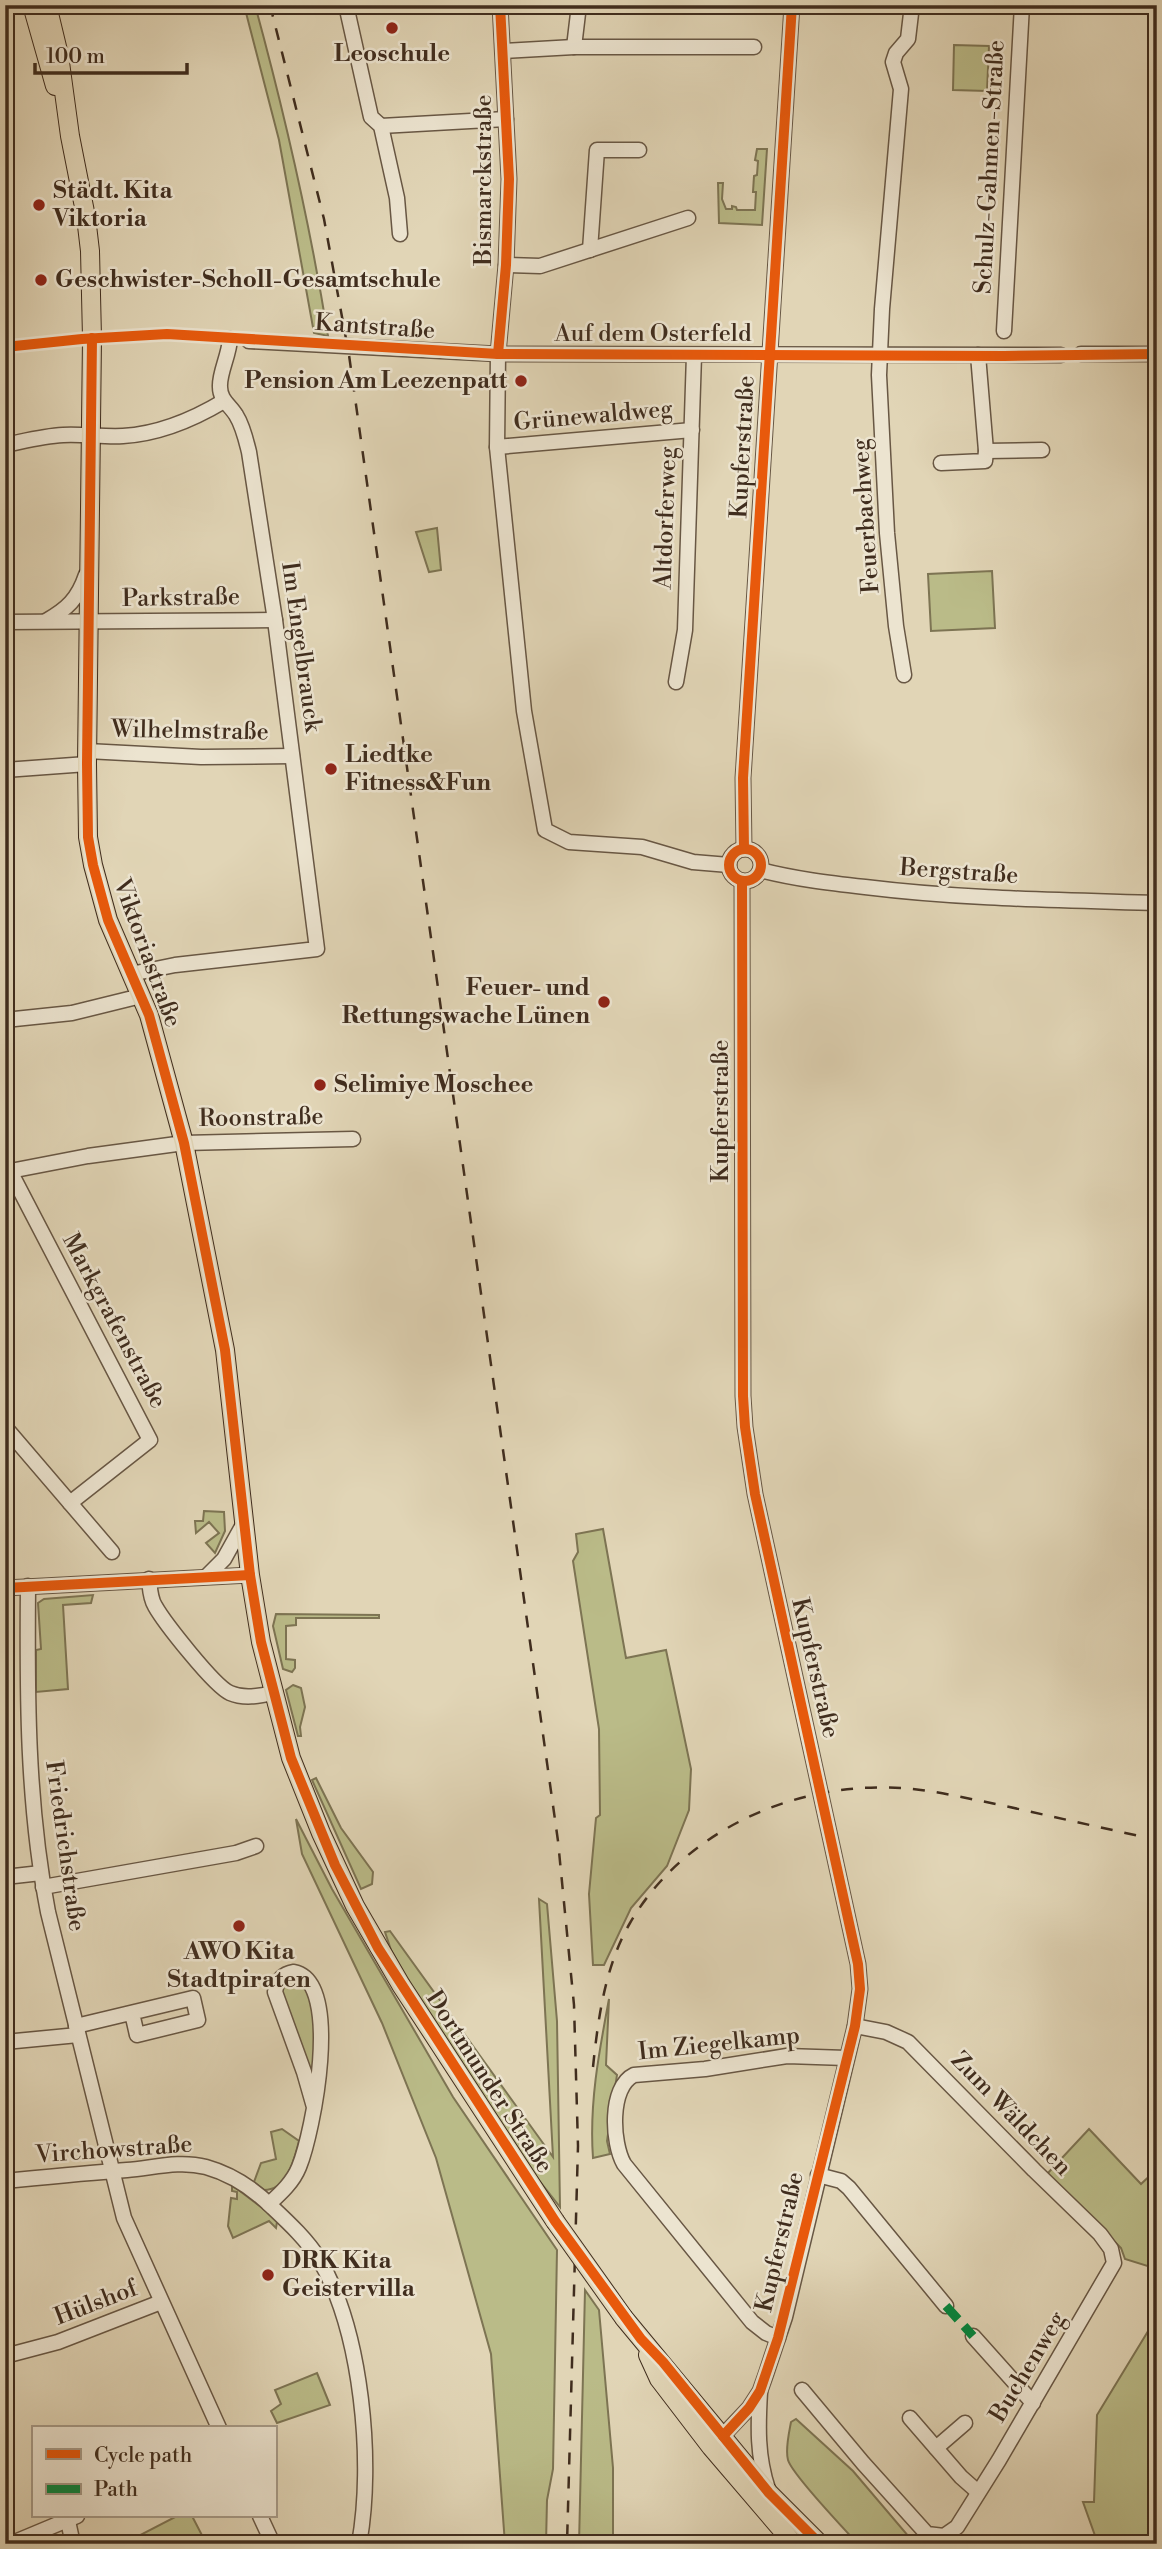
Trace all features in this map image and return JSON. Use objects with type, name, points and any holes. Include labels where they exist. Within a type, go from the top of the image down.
[{"type":"main road","name":"Viktoriastraße","points":[[43,6],[59,55],[89,244],[92,338],[87,758],[88,827],[93,865],[108,920],[156,1036],[184,1143],[225,1350],[250,1575]]},
{"type":"main road","name":"Dortmunder Straße","points":[[250,1575],[261,1642],[291,1758],[335,1865],[361,1917],[414,2007],[555,2221],[624,2318],[794,2544]]},
{"type":"main road","name":"Dortmunder Straße","points":[[717,2442],[820,2544]]},
{"type":"street","points":[[346,5],[371,117],[381,126],[397,198],[400,234]]},
{"type":"street","name":"Bismarckstraße","points":[[500,5],[509,179],[506,265],[498,354],[497,447],[522,700],[545,830],[569,842],[642,847],[694,862],[729,865]]},
{"type":"street","points":[[574,47],[579,5]]},
{"type":"street","name":"Kupferstraße","points":[[744,849],[743,778],[792,5]]},
{"type":"street","points":[[880,354],[881,309],[901,91],[893,62],[896,53],[908,40],[912,5]]},
{"type":"street","name":"Schulz-Gahmen-Straße","points":[[1004,331],[1021,5]]},
{"type":"street","points":[[503,51],[574,47],[754,47]]},
{"type":"street","points":[[381,126],[506,118]]},
{"type":"street","points":[[590,250],[597,150],[639,150]]},
{"type":"street","points":[[506,265],[540,265],[688,218]]},
{"type":"street","points":[[5,446],[64,435],[127,436],[155,430],[204,413],[223,401],[219,385],[228,358],[230,339]]},
{"type":"street","name":"Kantstraße","points":[[249,341],[498,354]]},
{"type":"street","name":"Auf dem Osterfeld","points":[[498,354],[1061,355]]},
{"type":"street","name":"Feuerbachweg","points":[[880,354],[887,533],[904,675]]},
{"type":"street","points":[[1081,354],[1157,354]]},
{"type":"street","name":"Altdorferweg","points":[[676,682],[685,630],[694,355]]},
{"type":"street","points":[[941,463],[985,461],[978,355]]},
{"type":"street","name":"Im Engelbrauck","points":[[131,974],[175,965],[317,949],[275,620],[246,439],[236,415],[223,401]]},
{"type":"street","name":"Grünewaldweg","points":[[497,447],[692,430]]},
{"type":"street","points":[[986,451],[1042,450]]},
{"type":"street","name":"Parkstraße","points":[[45,622],[71,605],[80,593],[90,565]]},
{"type":"street","name":"Parkstraße","points":[[5,622],[275,620]]},
{"type":"street","name":"Wilhelmstraße","points":[[5,770],[87,758],[292,756]]},
{"type":"street","points":[[744,849],[757,856],[760,870],[755,877],[742,881],[733,875],[729,865],[733,854],[744,849]]},
{"type":"street","name":"Bergstraße","points":[[760,870],[798,879],[911,893],[1049,901],[1157,903]]},
{"type":"street","name":"Kupferstraße","points":[[717,2442],[760,2391],[778,2338],[855,2026],[860,1989],[858,1964],[755,1494],[745,1427],[742,1326],[742,881]]},
{"type":"street","points":[[5,1020],[72,1013],[141,996]]},
{"type":"street","name":"Roonstraße","points":[[8,1172],[88,1156],[184,1143],[353,1139]]},
{"type":"street","name":"Markgrafenstraße","points":[[8,1172],[150,1440],[70,1503]]},
{"type":"street","points":[[5,1427],[112,1552]]},
{"type":"street","points":[[207,1576],[224,1559],[244,1522]]},
{"type":"street","points":[[5,1588],[250,1575]]},
{"type":"street","points":[[149,1579],[156,1607],[226,1692],[246,1696],[273,1693]]},
{"type":"street","name":"Friedrichstraße","points":[[28,1586],[28,1736],[42,1880],[124,2218],[218,2426]]},
{"type":"street","points":[[5,1877],[42,1880],[236,1853],[256,1846]]},
{"type":"street","points":[[269,2204],[299,2169],[314,2107],[320,2071],[319,2010],[314,1989],[308,1978],[294,1972],[281,1977],[275,1992],[314,2107]]},
{"type":"street","points":[[5,2042],[77,2031],[132,2013]]},
{"type":"street","name":"Zum Wäldchen","points":[[855,2026],[886,2032],[908,2042],[1100,2234],[1111,2249],[1114,2263]]},
{"type":"street","name":"Im Ziegelkamp","points":[[778,2338],[752,2322],[624,2164],[618,2153],[615,2136],[620,2095],[627,2079],[634,2075],[705,2069],[787,2056],[846,2058]]},
{"type":"street","name":"Virchowstraße","points":[[5,2181],[178,2164],[207,2168],[235,2180],[269,2204],[296,2229],[330,2280],[344,2319],[356,2372],[365,2488],[359,2544]]},
{"type":"street","points":[[818,2175],[841,2181],[849,2188],[946,2306]]},
{"type":"street","name":"Buchenweg","points":[[802,2390],[927,2534],[944,2536],[957,2527],[1114,2263]]},
{"type":"street","name":"Hülshof","points":[[5,2356],[58,2342],[161,2302]]},
{"type":"street","points":[[973,2336],[1033,2403]]},
{"type":"street","points":[[760,2391],[758,2443],[769,2493]]},
{"type":"street","points":[[910,2418],[961,2477],[978,2492]]},
{"type":"street","name":"Buchenweg","points":[[936,2448],[965,2423]]},
{"type":"street","points":[[10,2544],[72,2518],[74,2544]]},
{"type":"street","points":[[261,2518],[273,2544]]},
{"type":"green space","points":[[244,5],[255,5],[277,87],[305,211],[328,336],[314,333],[279,140]]},
{"type":"green space","points":[[954,45],[989,46],[987,91],[953,90]]},
{"type":"green space","points":[[757,149],[767,149],[762,225],[719,223],[718,183],[723,183],[722,199],[726,209],[732,209],[732,206],[737,210],[755,210],[756,192],[753,192],[754,176],[757,175]]},
{"type":"green space","points":[[437,528],[441,570],[429,572],[416,532]]},
{"type":"green space","points":[[992,571],[995,628],[931,631],[928,574]]},
{"type":"green space","points":[[204,1511],[224,1512],[225,1531],[215,1553],[206,1543],[219,1533],[209,1522],[196,1533],[195,1521],[203,1521]]},
{"type":"green space","points":[[603,1529],[626,1658],[666,1650],[691,1769],[689,1810],[667,1866],[631,1908],[604,1965],[593,1965],[589,1894],[596,1818],[600,1815],[599,1729],[573,1561],[578,1552],[576,1534]]},
{"type":"green space","points":[[93,1595],[91,1603],[63,1605],[68,1689],[36,1692],[36,1650],[41,1649],[38,1603],[44,1599]]},
{"type":"green space","points":[[276,1614],[379,1615],[379,1618],[296,1618],[296,1625],[286,1626],[286,1659],[295,1660],[292,1672],[283,1669],[273,1626]]},
{"type":"green space","points":[[293,1685],[301,1688],[305,1707],[300,1727],[301,1736],[298,1736],[286,1690]]},
{"type":"green space","points":[[316,1778],[341,1828],[373,1872],[372,1884],[361,1889],[312,1780]]},
{"type":"green space","points":[[296,1819],[332,1889],[453,2097],[557,2250],[553,2469],[547,2500],[546,2544],[505,2544],[491,2354],[436,2158],[382,2023],[302,1854]]},
{"type":"green space","points":[[539,1899],[547,1904],[557,2021],[560,2207],[538,2179],[407,1979],[391,1950],[385,1932],[390,1931],[553,2157]]},
{"type":"green space","points":[[298,1976],[315,2003],[315,2085],[278,1990],[280,1983]]},
{"type":"green space","points":[[609,1999],[606,2065],[617,2075],[607,2141],[610,2154],[593,2158],[598,2058]]},
{"type":"green space","points":[[282,2129],[299,2141],[295,2156],[289,2172],[279,2185],[264,2190],[254,2182],[261,2163],[276,2159],[271,2132]]},
{"type":"green space","points":[[1089,2129],[1141,2184],[1157,2169],[1157,2269],[1125,2259],[1121,2248],[1047,2174]]},
{"type":"green space","points":[[232,2185],[273,2216],[277,2222],[276,2228],[269,2221],[233,2238],[228,2226],[231,2198],[237,2199],[237,2192],[232,2191]]},
{"type":"green space","points":[[585,2290],[599,2310],[613,2468],[613,2544],[579,2544]]},
{"type":"green space","points":[[1153,2323],[1157,2323],[1157,2544],[1098,2544],[1083,2502],[1094,2502],[1097,2415]]},
{"type":"green space","points":[[317,2373],[330,2405],[277,2423],[271,2411],[281,2404],[275,2390]]},
{"type":"green space","points":[[796,2419],[853,2471],[915,2544],[858,2544],[808,2489],[788,2460],[791,2422]]},
{"type":"green space","points":[[173,2518],[193,2518],[206,2543],[123,2544]]},
{"type":"railway","points":[[270,5],[324,219],[349,355],[558,1841],[574,2005],[578,2146],[567,2544]]},
{"type":"railway","points":[[593,2067],[600,2012],[609,1975],[614,1957],[630,1923],[653,1890],[680,1862],[712,1838],[746,1818],[784,1803],[822,1793],[862,1788],[902,1788],[996,1804],[1157,1840]]},
{"type":"marked path","points":[[946,2306],[973,2336]]},
{"type":"cycle path","points":[[498,354],[506,265],[509,179],[500,5]]},
{"type":"cycle path","points":[[744,849],[743,778],[792,5]]},
{"type":"cycle path","points":[[5,347],[167,334],[498,354],[1157,354]]},
{"type":"cycle path","points":[[92,338],[88,837],[108,920],[149,1015],[184,1143],[225,1350],[250,1575],[261,1642],[291,1758],[335,1865],[378,1948],[555,2221],[641,2339],[663,2362],[769,2493],[820,2544]]},
{"type":"cycle path","points":[[745,849],[756,854],[761,865],[756,876],[745,881],[734,876],[729,865],[734,854],[745,849]]},
{"type":"cycle path","points":[[723,2436],[749,2408],[760,2391],[778,2338],[855,2026],[860,1989],[858,1964],[755,1494],[745,1427],[742,881]]},
{"type":"cycle path","points":[[5,1588],[250,1575]]},
{"type":"place","name":"Leoschule","points":[[392,28]]},
{"type":"place","name":"Städt. Kita Viktoria","points":[[39,205]]},
{"type":"place","name":"Geschwister-Scholl-Gesamtschule","points":[[41,280]]},
{"type":"place","name":"Pension Am Leezenpatt","points":[[521,381]]},
{"type":"place","name":"Liedtke Fitness&Fun","points":[[331,769]]},
{"type":"place","name":"Feuer- und Rettungswache Lünen","points":[[604,1002]]},
{"type":"place","name":"Selimiye Moschee","points":[[320,1085]]},
{"type":"place","name":"AWO Kita Stadtpiraten","points":[[239,1926]]},
{"type":"place","name":"DRK Kita Geistervilla","points":[[268,2275]]}]
